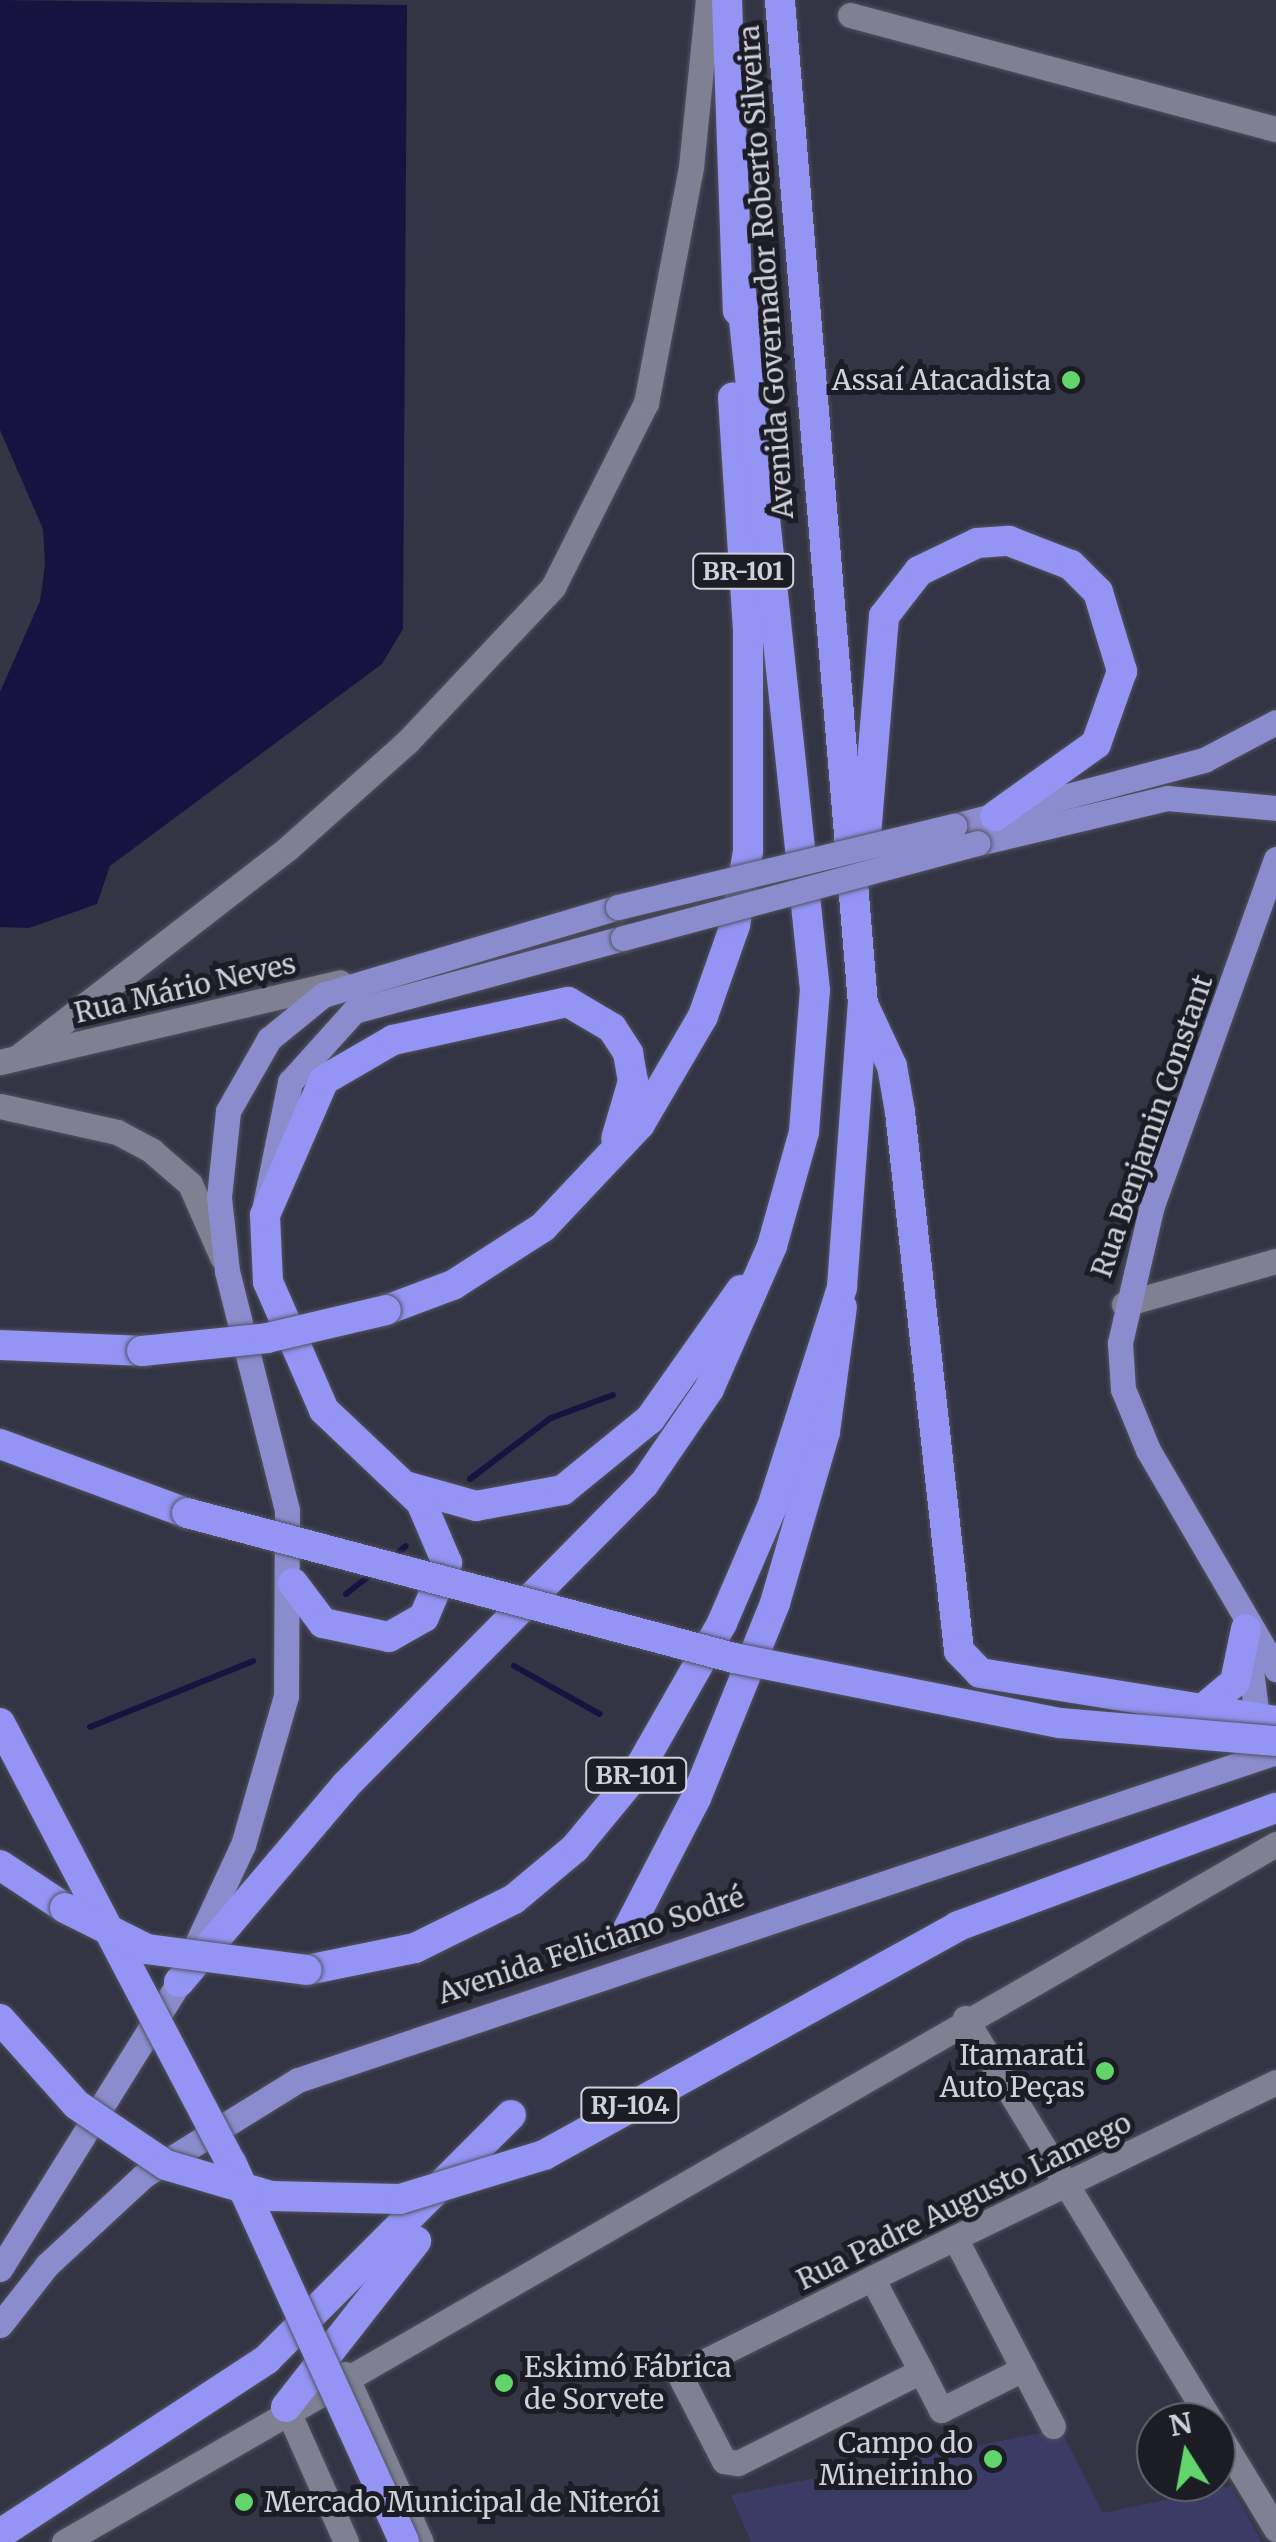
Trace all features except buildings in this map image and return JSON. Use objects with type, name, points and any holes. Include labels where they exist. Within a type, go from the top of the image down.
[{"type":"highway","name":"Avenida Governador Roberto Silveira","points":[[592,1180],[672,1076],[736,925],[748,850],[748,630],[733,416],[741,292],[727,0]]},
{"type":"highway","name":"Avenida Governador Roberto Silveira","points":[[0,1865],[65,1908],[147,1950],[306,1970],[415,1948],[514,1899],[575,1848],[636,1774],[722,1623],[772,1507],[842,1286],[863,1004],[780,0]]},
{"type":"highway","points":[[179,1982],[319,1814],[644,1484],[718,1373],[772,1246],[804,1132],[815,990],[741,292]]},
{"type":"highway","points":[[855,919],[871,826],[884,616],[918,571],[976,543],[1009,542],[1071,565],[1098,592],[1122,670],[1096,744],[995,816]]},
{"type":"highway","points":[[293,1583],[339,1631],[389,1636],[424,1617],[444,1587],[444,1546],[421,1502],[357,1450],[300,1368],[268,1282],[265,1215],[299,1120],[324,1080],[358,1052],[568,1002],[612,1028],[634,1080],[592,1180]]},
{"type":"highway","points":[[863,1004],[892,1066],[900,1112],[959,1651],[980,1673],[1205,1707],[1270,1726]]},
{"type":"highway","name":"BR-101","points":[[0,1345],[142,1351],[266,1338],[386,1310],[493,1262],[592,1180]]},
{"type":"highway","points":[[398,1483],[476,1506],[520,1503],[604,1465],[670,1394],[772,1246]]},
{"type":"highway","points":[[626,1933],[696,1798],[775,1603],[834,1391],[842,1286]]},
{"type":"highway","points":[[0,1444],[187,1513],[734,1658],[1060,1723],[1270,1726]]},
{"type":"highway","points":[[1205,1707],[1235,1682],[1246,1629]]},
{"type":"highway","points":[[0,1723],[232,2164],[404,2542]]},
{"type":"highway","name":"RJ-104","points":[[0,2019],[76,2105],[166,2165],[271,2196],[400,2199],[544,2155],[958,1926],[1276,1808]]},
{"type":"highway","points":[[0,2534],[268,2359],[511,2115],[286,2407]]},
{"type":"main road","points":[[0,2269],[179,1982],[268,1773],[286,1696],[293,1583],[283,1494],[227,1271],[219,1151],[247,1072],[290,1018],[384,972],[618,907],[1125,785],[1270,731]]},
{"type":"main road","points":[[265,1215],[290,1082],[354,1012],[978,843],[1167,798],[1276,808]]},
{"type":"main road","name":"Rua Benjamin Constant","points":[[1276,859],[1124,1304],[1120,1367],[1132,1415],[1246,1629],[1276,1669]]},
{"type":"main road","name":"Rua Benjamin Constant","points":[[1244,1762],[1270,1726],[1246,1629]]},
{"type":"main road","name":"Avenida Feliciano Sodré","points":[[0,2325],[106,2206],[217,2123],[298,2080],[458,2020],[1276,1752]]},
{"type":"street","name":"Avenida Governador Roberto Silveira","points":[[9,1060],[288,848],[419,730],[552,588],[646,403],[691,168],[708,0]]},
{"type":"street","points":[[850,15],[1276,129]]},
{"type":"street","name":"Rua Mário Neves","points":[[9,1060],[384,972]]},
{"type":"street","points":[[0,1106],[117,1132],[152,1151],[190,1184],[227,1271]]},
{"type":"street","points":[[1124,1304],[1276,1260]]},
{"type":"street","points":[[64,2542],[286,2407],[1276,1844]]},
{"type":"street","points":[[965,2018],[1199,2402]]},
{"type":"street","name":"Rua Padre Augusto Lamego","points":[[921,2371],[738,2463],[724,2461],[679,2374],[1276,2082]]},
{"type":"street","points":[[955,2238],[1054,2426]]},
{"type":"street","points":[[872,2278],[941,2410],[1023,2369]]},
{"type":"street","points":[[345,2374],[421,2542]]},
{"type":"street","points":[[286,2407],[346,2542]]},
{"type":"street","points":[[1236,2463],[1276,2529]]},
{"type":"shaded area","points":[[0,0],[407,5],[403,629],[382,664],[110,866],[97,904],[29,928],[0,927],[0,692],[40,601],[45,564],[43,529],[0,430]]},
{"type":"shaded area","name":"Campo do Mineirinho","points":[[1060,2429],[1103,2513],[1155,2502],[1236,2502],[1236,2495],[1262,2542],[751,2542],[731,2495]]},
{"type":"waterway","points":[[470,1479],[551,1418],[613,1395]]},
{"type":"waterway","points":[[392,1558],[406,1546]]},
{"type":"waterway","points":[[346,1594],[374,1572]]},
{"type":"waterway","points":[[90,1727],[253,1661]]},
{"type":"waterway","points":[[514,1666],[600,1714]]},
{"type":"place","name":"Assaí Atacadista","points":[[1071,380]]},
{"type":"place","name":"Itamarati Auto Peças","points":[[1105,2071]]},
{"type":"place","name":"Eskimó Fábrica de Sorvete","points":[[504,2383]]},
{"type":"place","name":"Campo do Mineirinho","points":[[993,2459]]},
{"type":"place","name":"Mercado Municipal de Niterói","points":[[244,2502]]}]
